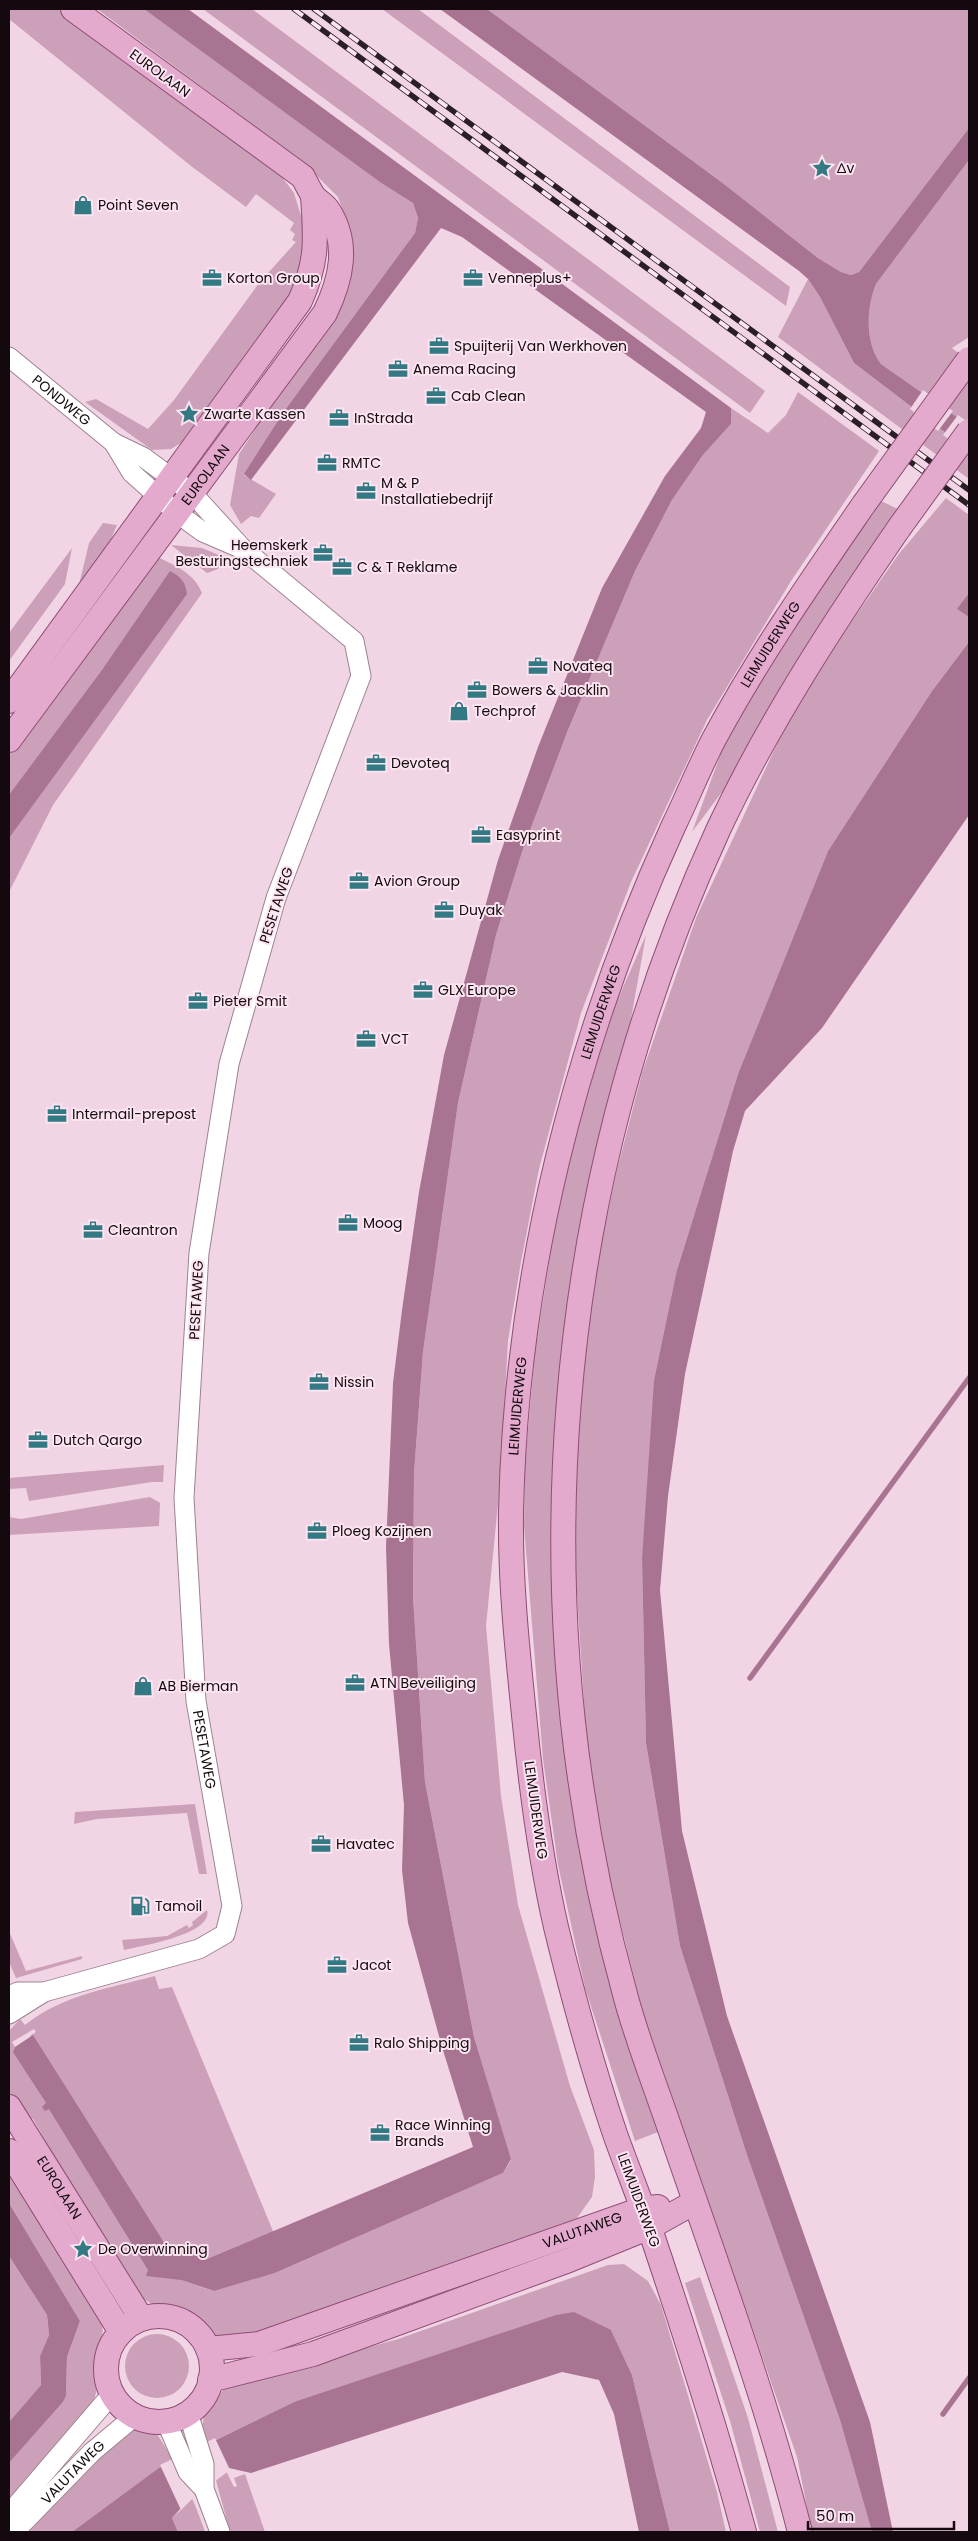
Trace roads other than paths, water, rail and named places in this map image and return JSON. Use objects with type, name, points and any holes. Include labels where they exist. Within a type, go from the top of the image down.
[{"type":"main road","name":"EUROLAAN","points":[[9,740],[325,313],[336,290],[342,261],[339,233],[328,210],[313,196],[303,177],[73,9]]},
{"type":"main road","name":"EUROLAAN","points":[[9,701],[300,301],[309,280],[316,250],[313,196]]},
{"type":"main road","name":"LEIMUIDERWEG","points":[[744,2532],[717,2433],[646,2218],[614,2132],[581,2026],[555,1923],[534,1812],[512,1593],[511,1512],[524,1337],[542,1228],[569,1112],[596,1021],[641,897],[711,744],[764,651],[864,504],[969,359]]},
{"type":"main road","points":[[800,2532],[759,2385],[694,2202],[627,2001],[594,1866],[574,1729],[564,1619],[562,1509],[568,1410],[578,1306],[599,1187],[623,1092],[651,998],[683,913],[720,826],[781,710],[835,620],[969,431]]},
{"type":"main road","name":"EUROLAAN","points":[[9,2107],[141,2318]]},
{"type":"main road","name":"EUROLAAN","points":[[9,2151],[121,2332]]},
{"type":"main road","name":"VALUTAWEG","points":[[208,2349],[260,2344],[694,2202]]},
{"type":"main road","name":"VALUTAWEG","points":[[210,2380],[314,2354],[569,2260],[646,2218]]},
{"type":"main road","points":[[157,2316],[173,2318],[188,2324],[200,2335],[208,2349],[211,2364],[210,2380],[202,2398],[188,2413],[166,2422],[150,2421],[134,2416],[120,2406],[112,2394],[107,2381],[108,2355],[112,2342],[121,2332],[141,2318],[157,2316]]},
{"type":"street","name":"PONDWEG","points":[[9,357],[114,443],[143,457],[165,487]]},
{"type":"street","name":"PESETAWEG","points":[[9,1996],[18,1992],[44,1992],[199,1949],[225,1934],[232,1906],[196,1701],[184,1498],[199,1253],[228,1064],[276,898],[361,676],[354,641],[242,548],[192,493],[165,487]]},
{"type":"street","name":"PESETAWEG","points":[[165,487],[177,513],[203,532],[242,548]]},
{"type":"street","name":"PESETAWEG","points":[[9,2014],[44,1992]]},
{"type":"street","name":"VALUTAWEG","points":[[9,2514],[112,2394]]},
{"type":"street","points":[[188,2413],[204,2464],[206,2494],[220,2532]]},
{"type":"street","name":"VALUTAWEG","points":[[14,2532],[92,2452],[134,2416]]},
{"type":"street","points":[[166,2422],[188,2472],[206,2494]]},
{"type":"waterway","points":[[750,1678],[969,1378]]},
{"type":"waterway","points":[[943,2414],[969,2378]]},
{"type":"railway","points":[[294,9],[969,505]]},
{"type":"railway","points":[[314,9],[969,490]]},
{"type":"place","name":"∆v","points":[[822,168]]},
{"type":"place","name":"Point Seven","points":[[83,205]]},
{"type":"place","name":"Korton Group","points":[[212,278]]},
{"type":"place","name":"Venneplus+","points":[[473,278]]},
{"type":"place","name":"Spuijterij Van Werkhoven","points":[[439,346]]},
{"type":"place","name":"Anema Racing","points":[[398,369]]},
{"type":"place","name":"Cab Clean","points":[[436,396]]},
{"type":"place","name":"Zwarte Kassen","points":[[189,414]]},
{"type":"place","name":"InStrada","points":[[339,418]]},
{"type":"place","name":"RMTC","points":[[327,463]]},
{"type":"place","name":"M & P Installatiebedrijf","points":[[366,491]]},
{"type":"place","name":"Heemskerk Besturingstechniek","points":[[323,553]]},
{"type":"place","name":"C & T Reklame","points":[[342,567]]},
{"type":"place","name":"Novateq","points":[[538,666]]},
{"type":"place","name":"Bowers & Jacklin","points":[[477,690]]},
{"type":"place","name":"Techprof","points":[[459,711]]},
{"type":"place","name":"Devoteq","points":[[376,763]]},
{"type":"place","name":"Easyprint","points":[[481,835]]},
{"type":"place","name":"Avion Group","points":[[359,881]]},
{"type":"place","name":"Duyak","points":[[444,910]]},
{"type":"place","name":"GLX Europe","points":[[423,990]]},
{"type":"place","name":"Pieter Smit","points":[[198,1001]]},
{"type":"place","name":"VCT","points":[[366,1039]]},
{"type":"place","name":"Intermail-prepost","points":[[57,1114]]},
{"type":"place","name":"Moog","points":[[348,1223]]},
{"type":"place","name":"Cleantron","points":[[93,1230]]},
{"type":"place","name":"Nissin","points":[[319,1382]]},
{"type":"place","name":"Dutch Qargo","points":[[38,1440]]},
{"type":"place","name":"Ploeg Kozijnen","points":[[317,1531]]},
{"type":"place","name":"ATN Beveiliging","points":[[355,1683]]},
{"type":"place","name":"AB Bierman","points":[[143,1686]]},
{"type":"place","name":"Havatec","points":[[321,1844]]},
{"type":"place","name":"Tamoil","points":[[140,1906]]},
{"type":"place","name":"Jacot","points":[[337,1965]]},
{"type":"place","name":"Ralo Shipping","points":[[359,2043]]},
{"type":"place","name":"Race Winning Brands","points":[[380,2133]]},
{"type":"place","name":"De Overwinning","points":[[83,2249]]}]
